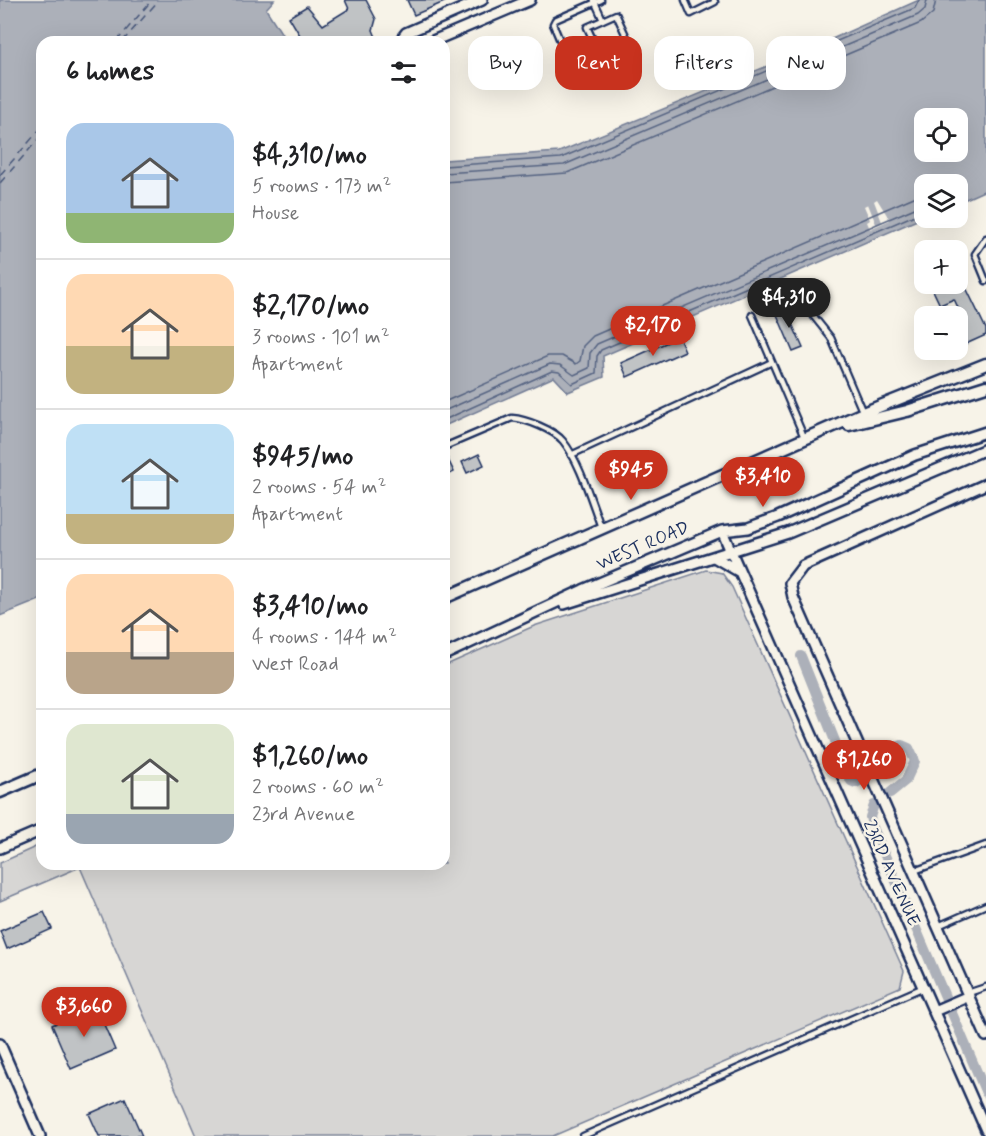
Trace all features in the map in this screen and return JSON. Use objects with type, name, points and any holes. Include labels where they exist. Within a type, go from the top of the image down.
[{"type":"street","points":[[406,36],[411,31],[482,0]]},
{"type":"street","points":[[445,36],[514,3],[530,0]]},
{"type":"street","points":[[411,31],[422,31],[428,36]]},
{"type":"street","points":[[450,595],[863,413],[986,364]]},
{"type":"street","points":[[828,430],[907,411],[986,386]]},
{"type":"street","name":"WEST ROAD","points":[[450,652],[583,590],[722,531],[748,528],[783,515],[811,500],[915,454],[986,432]]},
{"type":"street","name":"WEST ROAD","points":[[550,607],[731,552],[788,532],[986,449]]},
{"type":"street","points":[[986,484],[803,566],[790,584],[793,597],[986,1036]]},
{"type":"street","name":"23RD AVENUE","points":[[722,531],[924,987],[938,1010],[986,1130]]},
{"type":"street","points":[[714,557],[740,572]]},
{"type":"street","points":[[0,792],[36,777]]},
{"type":"street","points":[[0,848],[36,833]]},
{"type":"street","points":[[938,1010],[968,994]]},
{"type":"street","points":[[0,1044],[40,1136]]},
{"type":"lane","points":[[558,36],[553,24],[555,20],[601,0]]},
{"type":"lane","points":[[685,0],[691,14],[715,2],[714,0]]},
{"type":"lane","points":[[595,1],[603,20]]},
{"type":"lane","points":[[616,14],[628,40],[599,53],[587,27],[603,20],[616,14]]},
{"type":"lane","points":[[986,238],[975,254],[986,281]]},
{"type":"lane","points":[[799,298],[831,338],[863,413]]},
{"type":"lane","points":[[752,315],[805,440]]},
{"type":"lane","points":[[571,455],[772,362]]},
{"type":"lane","points":[[450,445],[515,418],[558,436],[571,455],[603,529]]},
{"type":"lane","points":[[914,871],[986,844]]},
{"type":"lane","points":[[938,926],[986,905]]},
{"type":"lane","points":[[583,1136],[924,987]]},
{"type":"lane","points":[[968,994],[986,987]]},
{"type":"shaded area","points":[[706,570],[722,573],[732,587],[904,971],[900,987],[553,1136],[196,1136],[81,870],[450,870],[450,663],[534,626]]},
{"type":"shaded area","points":[[36,847],[36,870],[73,870],[0,901],[0,863]]},
{"type":"water","points":[[0,0],[274,0],[266,9],[283,36],[36,36],[36,601],[0,616]]},
{"type":"water","points":[[919,0],[986,0],[986,190],[968,198],[968,174],[914,174],[914,221],[603,356],[604,377],[568,392],[554,377],[450,423],[450,160],[559,152],[709,90],[754,90],[754,71],[766,67],[766,90],[846,90],[846,36],[839,36]]},
{"type":"pier","points":[[877,199],[890,220],[870,229],[867,222],[870,220],[864,206],[868,204],[876,224],[882,222],[874,201]]},
{"type":"building","points":[[345,0],[366,0],[376,19],[373,30],[376,36],[300,36],[289,17],[307,6],[323,25],[349,9]]},
{"type":"building","points":[[407,0],[449,0],[414,15]]},
{"type":"building","points":[[968,292],[986,329],[986,335],[968,343],[968,306],[957,306],[954,299],[940,305],[935,294],[968,294]]},
{"type":"building","points":[[784,306],[803,348],[793,352],[775,310]]},
{"type":"building","points":[[679,337],[685,351],[627,377],[621,363]]},
{"type":"building","points":[[479,454],[484,465],[467,473],[462,462]]},
{"type":"building","points":[[44,912],[52,929],[7,949],[0,931]]},
{"type":"building","points":[[96,1006],[115,1050],[71,1069],[52,1025]]},
{"type":"building","points":[[125,1098],[142,1136],[99,1136],[89,1114]]},
{"type":"waterway","points":[[801,656],[851,781],[856,783],[859,781]]},
{"type":"waterway","points":[[890,757],[897,747],[902,745],[909,748],[915,761],[906,780],[890,793]]},
{"type":"waterway","points":[[874,805],[870,817],[872,825],[986,1093]]},
{"type":"ferry route","points":[[121,36],[152,0]]},
{"type":"ferry route","points":[[127,36],[159,0]]},
{"type":"ferry route","points":[[0,175],[36,134]]},
{"type":"ferry route","points":[[0,183],[36,142]]}]
